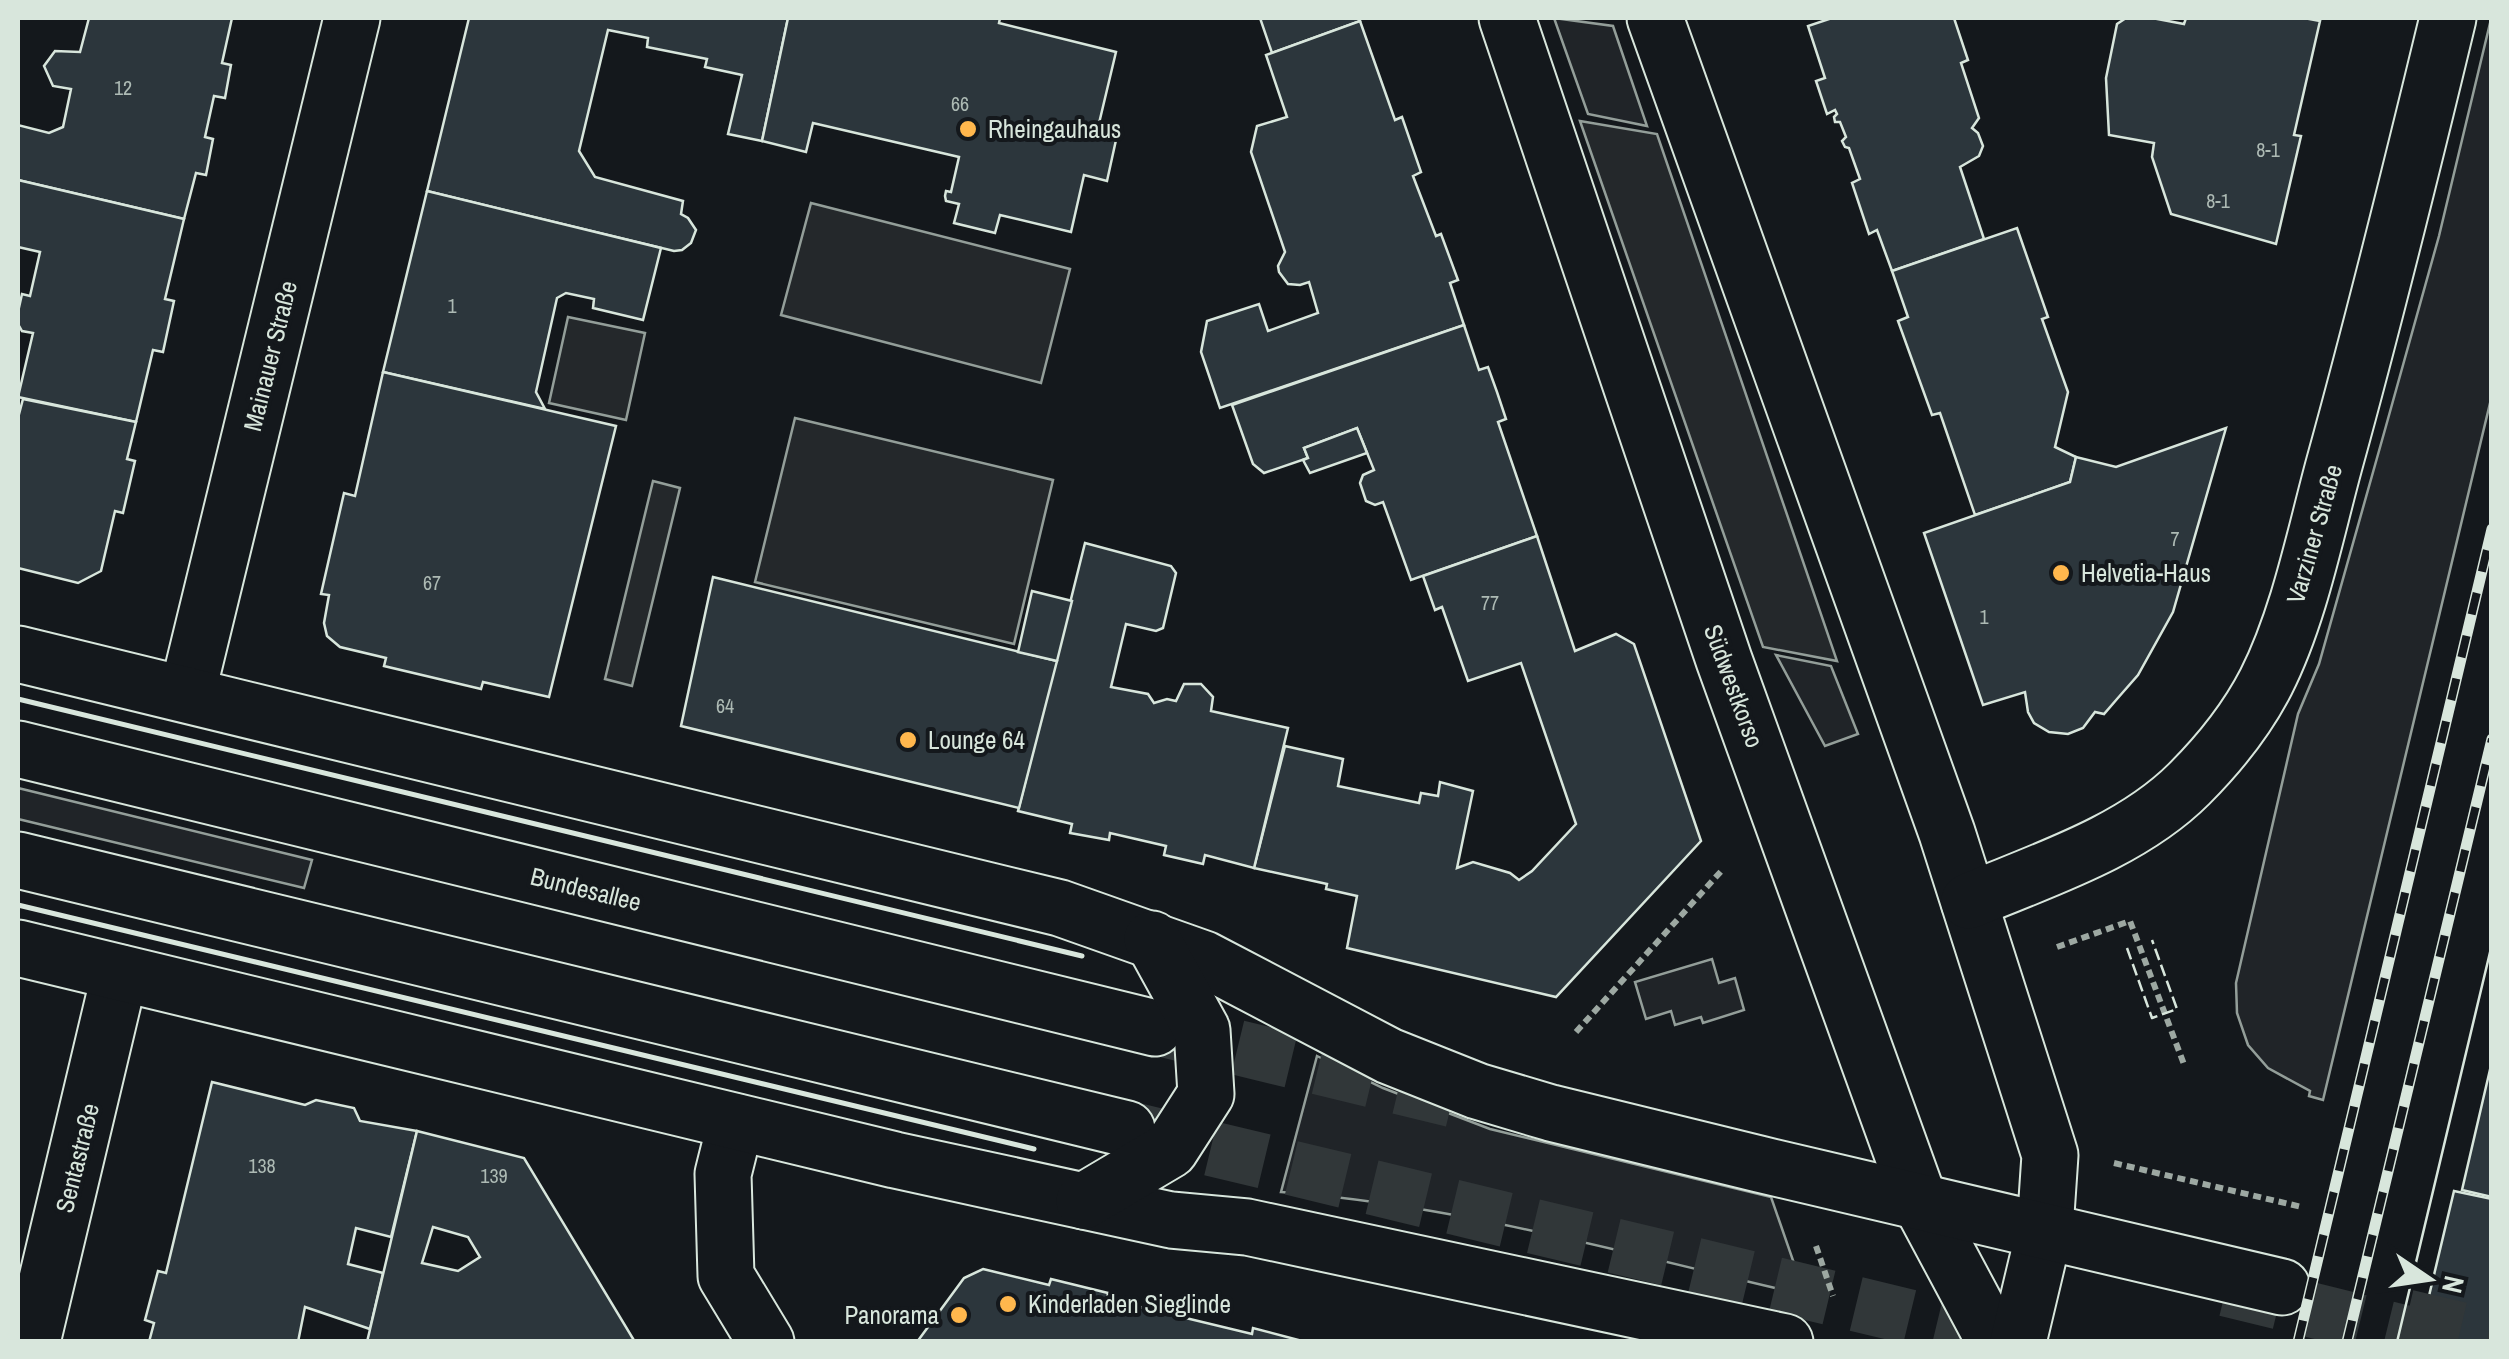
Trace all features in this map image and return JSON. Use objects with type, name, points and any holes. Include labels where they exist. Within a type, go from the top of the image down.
[{"type":"main road","name":"Mainauer Straße","points":[[188,694],[352,18]]},
{"type":"main road","name":"Südwestkorso","points":[[1507,18],[1724,660],[1919,1200],[1995,1342]]},
{"type":"main road","points":[[1655,18],[1969,901],[2050,1155],[2045,1229],[2018,1342]]},
{"type":"main road","name":"Varziner Straße","points":[[1969,901],[2062,862],[2138,824],[2186,787],[2226,742],[2267,681],[2310,553],[2345,428],[2448,18]]},
{"type":"main road","points":[[18,654],[1060,908],[1152,939],[1232,972],[1389,1056],[1477,1091],[1589,1122],[2282,1287]]},
{"type":"main road","name":"Bundesallee","points":[[18,749],[1156,1028]]},
{"type":"main road","points":[[18,860],[1127,1128]]},
{"type":"main road","points":[[1084,1200],[1170,1150],[1206,1094],[1202,1030],[1152,939]]},
{"type":"main road","points":[[18,948],[736,1122],[1170,1220],[1248,1227],[1785,1342]]},
{"type":"main road","name":"Sentastraße","points":[[32,1342],[120,974]]},
{"type":"main road","points":[[736,1122],[723,1174],[726,1276],[766,1342]]},
{"type":"path","points":[[1576,1032],[1724,868]]},
{"type":"path","points":[[2057,947],[2130,920],[2185,1067]]},
{"type":"path","points":[[2130,1165],[2302,1208]]},
{"type":"path","points":[[1813,1237],[1835,1302]]},
{"type":"shaded area","points":[[1554,18],[1613,26],[1647,126],[1588,114]]},
{"type":"shaded area","points":[[2491,19],[2491,399],[2323,1100],[2309,1096],[2310,1091],[2268,1068],[2248,1045],[2237,1013],[2236,983],[2298,714],[2319,664],[2439,236]]},
{"type":"shaded area","points":[[1580,121],[1657,134],[1837,661],[1763,647]]},
{"type":"shaded area","points":[[811,203],[1070,269],[1041,383],[781,315]]},
{"type":"shaded area","points":[[568,317],[645,333],[626,420],[549,403]]},
{"type":"shaded area","points":[[795,418],[1053,480],[1014,644],[755,582]]},
{"type":"shaded area","points":[[653,481],[680,488],[632,686],[605,679]]},
{"type":"shaded area","points":[[1776,655],[1831,666],[1858,734],[1825,746]]},
{"type":"shaded area","points":[[18,788],[312,860],[304,888],[18,819]]},
{"type":"shaded area","points":[[1712,959],[1719,983],[1735,978],[1744,1010],[1703,1023],[1701,1017],[1675,1025],[1671,1011],[1646,1019],[1635,982]]},
{"type":"shaded area","points":[[1317,1056],[1383,1088],[1490,1129],[1771,1197],[1805,1295],[1479,1220],[1281,1192]]},
{"type":"building","points":[[89,18],[232,18],[222,63],[231,65],[225,98],[214,96],[205,137],[213,139],[206,175],[196,173],[184,219],[18,180],[18,125],[49,133],[63,127],[71,89],[53,86],[44,66],[55,51],[80,52]]},
{"type":"building","points":[[469,18],[788,18],[762,141],[728,134],[742,75],[705,67],[707,59],[647,47],[648,38],[608,30],[579,151],[595,177],[683,201],[681,214],[696,230],[691,243],[674,251],[427,191]]},
{"type":"building","name":"Rheingauhaus","points":[[788,18],[1000,18],[999,23],[1116,52],[1096,136],[1116,140],[1107,181],[1084,175],[1071,232],[1000,215],[995,233],[954,223],[959,204],[946,201],[945,196],[946,191],[951,192],[959,157],[813,123],[806,152],[762,141]]},
{"type":"building","points":[[1260,18],[1359,18],[1360,21],[1272,53]]},
{"type":"building","points":[[1832,18],[1954,18],[1968,60],[1961,63],[1979,118],[1972,128],[1983,146],[1979,156],[1960,167],[1984,239],[1892,271],[1877,230],[1869,234],[1852,183],[1860,179],[1849,148],[1842,141],[1846,137],[1840,122],[1835,122],[1835,110],[1827,114],[1816,81],[1825,78],[1808,26]]},
{"type":"building","points":[[2126,18],[2184,24],[2186,18],[2320,21],[2294,135],[2301,136],[2276,244],[2171,214],[2152,157],[2154,143],[2109,135],[2106,78],[2117,24]]},
{"type":"building","points":[[1360,21],[1395,120],[1402,117],[1421,172],[1413,176],[1458,280],[1450,283],[1464,325],[1220,408],[1201,352],[1207,321],[1259,304],[1268,331],[1318,313],[1309,282],[1288,284],[1279,272],[1285,252],[1251,152],[1257,126],[1287,117],[1266,55]]},
{"type":"building","points":[[18,180],[184,219],[165,299],[174,301],[163,352],[153,350],[136,422],[18,397],[33,333],[22,331],[18,312],[22,294],[30,296],[40,252],[18,247]]},
{"type":"building","points":[[427,191],[661,248],[643,320],[593,308],[594,299],[566,293],[557,298],[536,392],[545,409],[383,372]]},
{"type":"building","points":[[2017,228],[2048,317],[2042,319],[2068,392],[2055,447],[2076,457],[2070,482],[1975,515],[1940,413],[1932,415],[1898,321],[1908,317],[1892,271]]},
{"type":"building","points":[[1464,325],[1479,370],[1488,367],[1497,392],[1506,419],[1498,422],[1537,536],[1411,580],[1383,502],[1375,505],[1366,501],[1360,483],[1363,475],[1374,470],[1357,428],[1304,448],[1308,458],[1264,473],[1253,464],[1232,405]]},
{"type":"building","points":[[383,372],[616,426],[549,697],[483,682],[481,689],[384,666],[386,658],[340,647],[327,636],[324,623],[329,595],[321,594],[344,493],[355,496]]},
{"type":"building","points":[[23,399],[136,422],[127,459],[135,461],[123,513],[115,511],[101,571],[78,583],[18,568],[18,418]]},
{"type":"building","points":[[1357,428],[1367,453],[1310,473],[1303,460],[1308,458],[1304,448]]},
{"type":"building","name":"Helvetia-Haus","points":[[2226,428],[2173,612],[2138,675],[2104,714],[2095,712],[2083,728],[2068,734],[2049,732],[2034,723],[2025,692],[1983,705],[1924,533],[2070,482],[2076,457],[2116,467]]},
{"type":"building","points":[[1537,536],[1575,651],[1616,634],[1634,644],[1701,841],[1556,997],[1347,948],[1357,896],[1326,889],[1327,884],[1254,868],[1285,746],[1343,759],[1338,786],[1419,803],[1421,793],[1438,796],[1440,782],[1473,791],[1457,868],[1473,862],[1510,873],[1519,880],[1576,824],[1521,663],[1468,681],[1442,607],[1435,610],[1423,576]]},
{"type":"building","points":[[1085,543],[1171,566],[1176,573],[1163,628],[1156,631],[1126,624],[1111,687],[1148,694],[1154,703],[1176,701],[1184,684],[1201,684],[1213,697],[1211,711],[1288,728],[1254,868],[1205,855],[1203,864],[1164,855],[1166,846],[1110,833],[1109,840],[1070,833],[1072,824],[1018,811]]},
{"type":"building","points":[[713,577],[1057,661],[1019,808],[681,726]]},
{"type":"building","points":[[1032,591],[1072,601],[1057,661],[1018,652]]},
{"type":"building","points":[[2492,1061],[2492,1197],[2462,1190]]},
{"type":"building","points":[[212,1082],[305,1105],[316,1100],[354,1108],[360,1121],[417,1131],[391,1237],[356,1228],[348,1264],[383,1273],[370,1329],[305,1307],[298,1342],[149,1342],[154,1323],[145,1320],[158,1271],[166,1273]]},
{"type":"building","points":[[417,1131],[524,1158],[635,1342],[367,1342]],"holes":[[[433,1227],[468,1237],[480,1257],[458,1271],[422,1263]]]},
{"type":"building","points":[[2454,1191],[2492,1199],[2492,1342],[2418,1342]]},
{"type":"building","points":[[983,1269],[1049,1285],[1051,1279],[1108,1293],[1107,1299],[1252,1334],[1253,1328],[1306,1342],[917,1342],[964,1278]]},
{"type":"tunnel","points":[[1157,1028],[1458,1101]]},
{"type":"tunnel","points":[[1130,1129],[2014,1342]]},
{"type":"tunnel","points":[[2226,1289],[2442,1342]]},
{"type":"tunnel","points":[[2407,1317],[2492,1337]]},
{"type":"tram line","points":[[2397,1342],[2492,944]]},
{"type":"railway","points":[[2298,1342],[2492,529]]},
{"type":"railway","points":[[2347,1342],[2492,739]]},
{"type":"fence","points":[[2127,948],[2152,1018],[2177,1009],[2152,940]]},
{"type":"wall","points":[[18,699],[1082,956]]},
{"type":"wall","points":[[18,905],[1034,1149]]},
{"type":"place","name":"Rheingauhaus","points":[[968,129]]},
{"type":"place","name":"Helvetia-Haus","points":[[2061,573]]},
{"type":"place","name":"Lounge 64","points":[[908,740]]},
{"type":"place","name":"Kinderladen Sieglinde","points":[[1008,1304]]},
{"type":"place","name":"Panorama","points":[[959,1315]]}]
